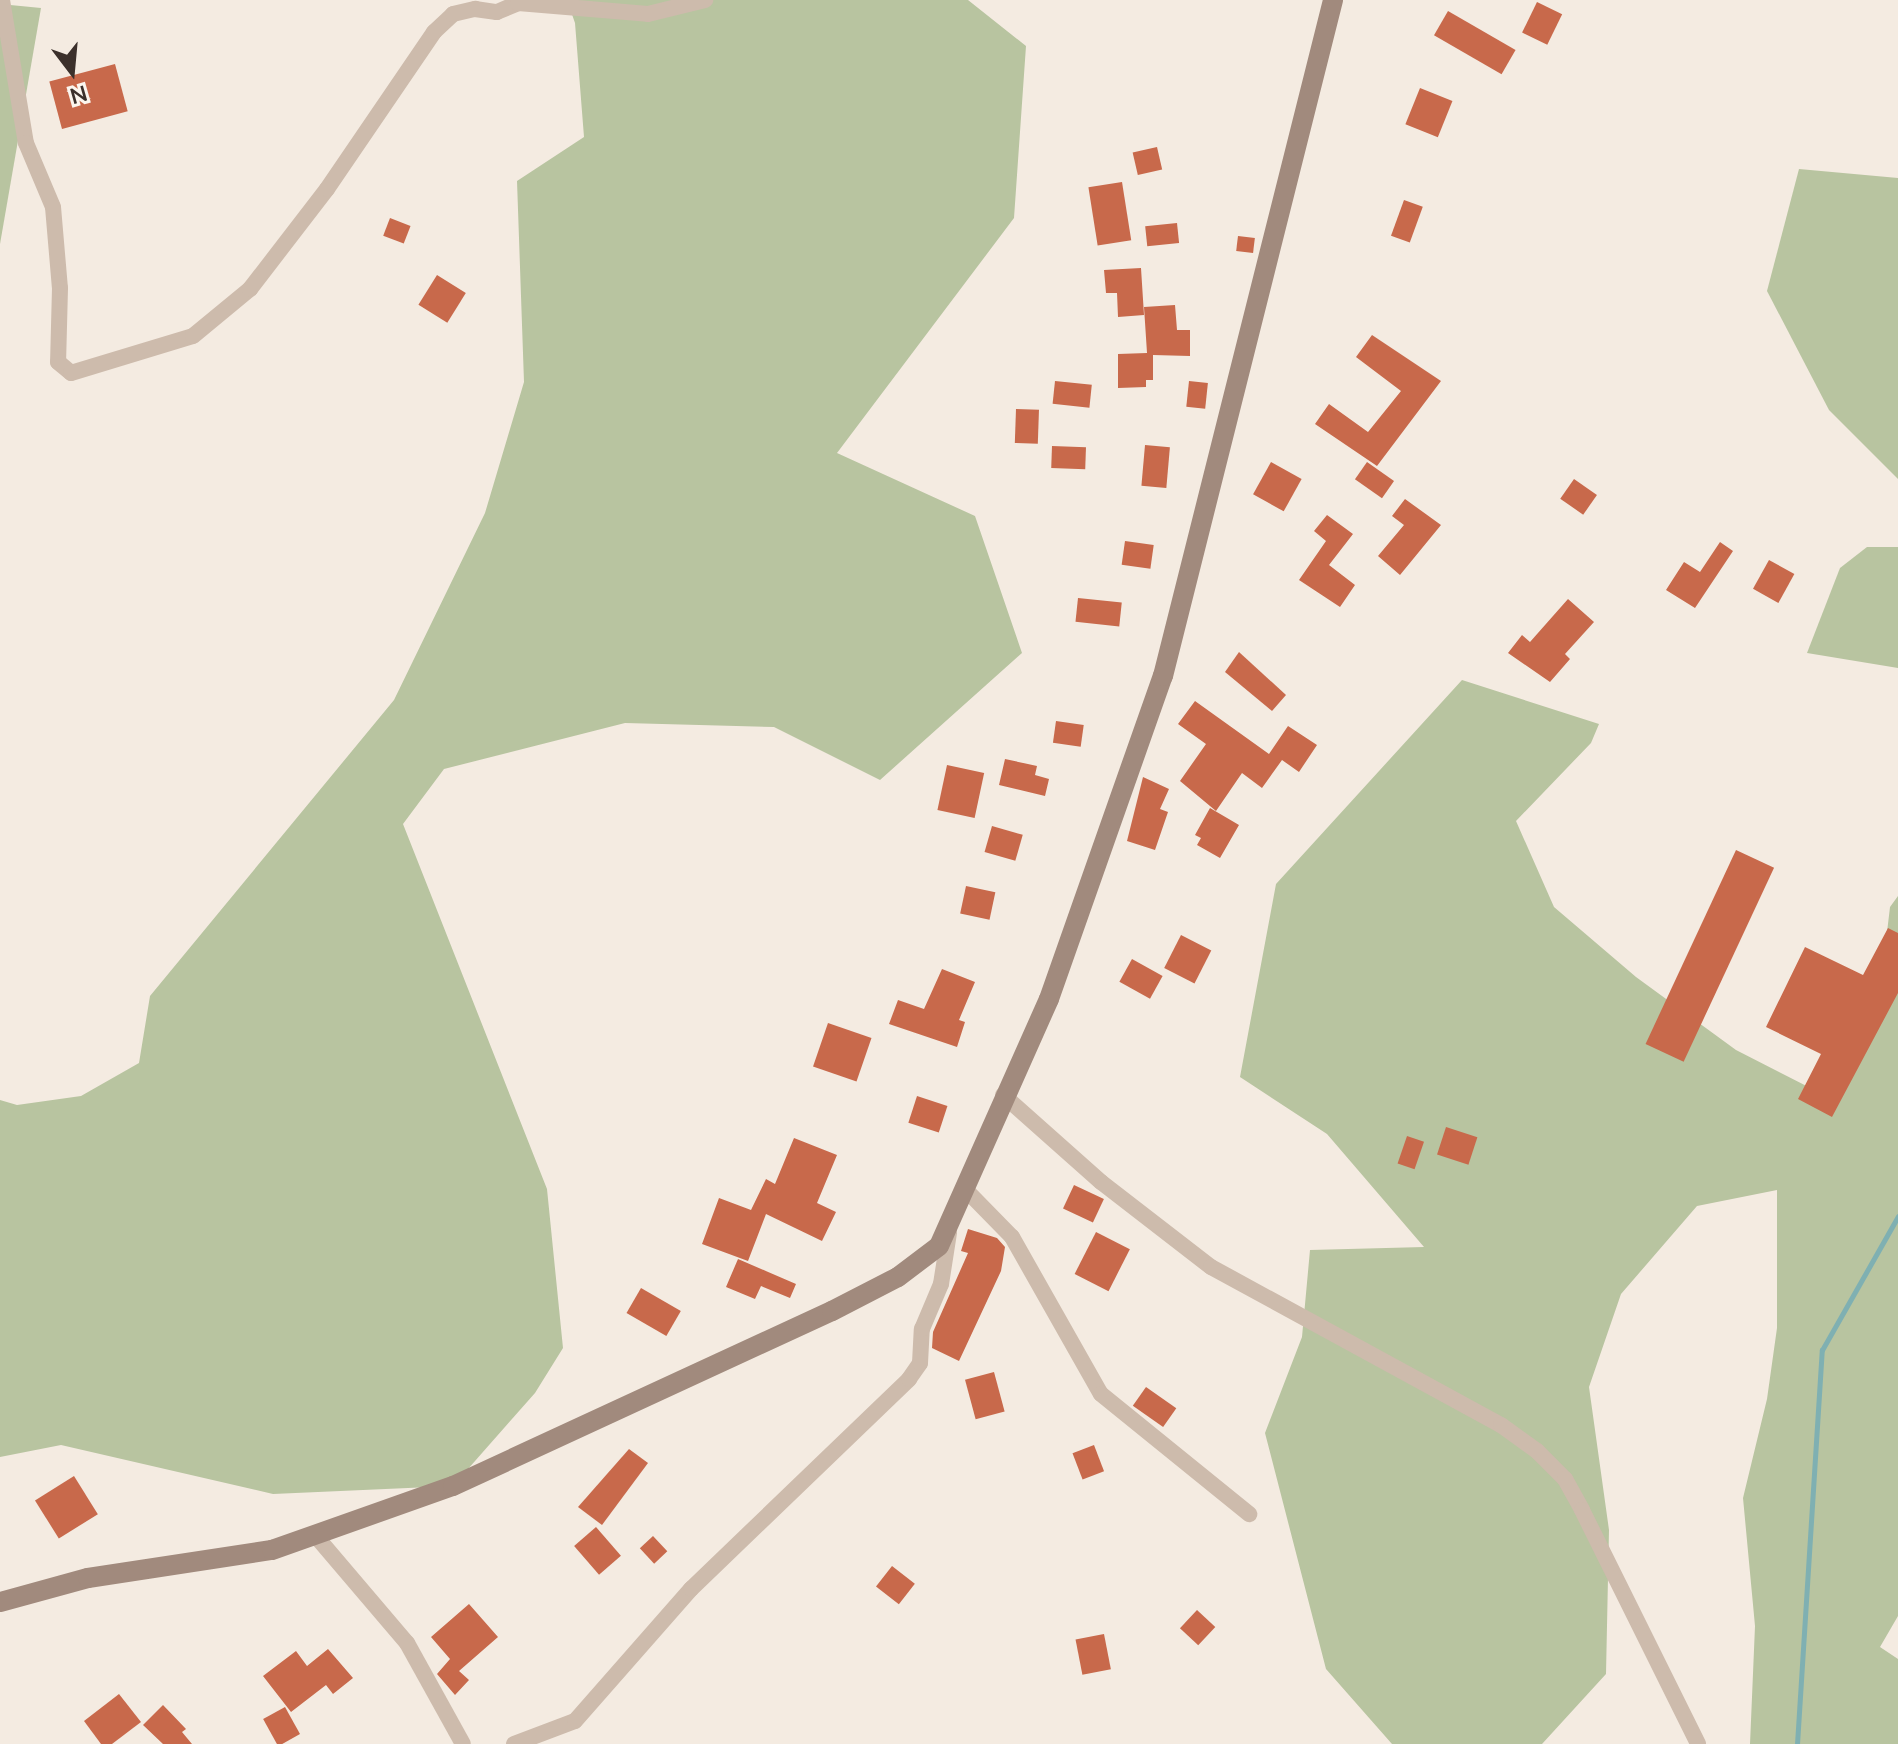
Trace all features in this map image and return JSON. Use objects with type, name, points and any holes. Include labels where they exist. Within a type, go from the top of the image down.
[{"type":"street","points":[[2,0],[26,143],[53,207],[60,288],[58,362],[71,373],[193,336],[250,289],[327,189],[434,32],[453,14],[475,9],[497,12],[518,3],[648,14],[705,0]]},
{"type":"street","points":[[0,1602],[88,1578],[236,1558],[315,1535],[453,1486],[820,1317],[898,1277],[939,1246],[967,1191],[1003,1095],[1049,999],[1163,676],[1333,0]]},
{"type":"street","points":[[1003,1095],[1101,1182],[1235,1283],[1501,1425],[1537,1451],[1565,1479],[1698,1744]]},
{"type":"street","points":[[967,1191],[1012,1237],[1101,1394],[1249,1514]]},
{"type":"street","points":[[514,1744],[575,1721],[691,1589],[909,1379],[920,1363],[922,1329],[941,1284],[949,1231]]},
{"type":"street","points":[[315,1535],[407,1643],[463,1744]]},
{"type":"green space","points":[[567,0],[968,0],[1026,46],[1014,218],[837,453],[975,516],[1022,653],[880,780],[774,727],[625,723],[444,769],[403,824],[547,1189],[563,1348],[535,1393],[453,1486],[273,1494],[61,1445],[0,1457],[0,1100],[17,1105],[81,1096],[139,1063],[150,996],[394,700],[485,513],[524,382],[517,181],[584,137],[575,23]]},
{"type":"green space","points":[[0,4],[41,8],[0,244]]},
{"type":"green space","points":[[1799,169],[1898,178],[1898,479],[1829,410],[1767,291]]},
{"type":"green space","points":[[1867,547],[1898,547],[1898,668],[1807,653],[1840,568]]},
{"type":"green space","points":[[1462,680],[1599,724],[1591,743],[1516,821],[1554,907],[1636,977],[1736,1050],[1836,1101],[1876,1025],[1890,907],[1898,896],[1898,1616],[1880,1647],[1898,1659],[1898,1744],[1750,1744],[1755,1626],[1743,1498],[1767,1399],[1777,1328],[1777,1190],[1697,1206],[1621,1294],[1589,1387],[1609,1530],[1606,1674],[1542,1744],[1392,1744],[1326,1669],[1265,1433],[1302,1337],[1310,1250],[1424,1247],[1327,1134],[1240,1077],[1276,884]]},
{"type":"building","points":[[1537,2],[1562,14],[1547,45],[1522,33]]},
{"type":"building","points":[[1448,11],[1516,50],[1502,74],[1434,35]]},
{"type":"building","points":[[115,64],[128,111],[62,129],[49,82]]},
{"type":"building","points":[[1420,88],[1452,101],[1438,137],[1405,124]]},
{"type":"building","points":[[1157,147],[1162,169],[1138,175],[1133,153]]},
{"type":"building","points":[[1122,182],[1131,240],[1098,246],[1088,187]]},
{"type":"building","points":[[1404,200],[1423,207],[1410,243],[1391,236]]},
{"type":"building","points":[[390,218],[411,226],[404,244],[383,236]]},
{"type":"building","points":[[1177,223],[1179,243],[1147,246],[1145,226]]},
{"type":"building","points":[[1238,236],[1255,238],[1253,253],[1236,251]]},
{"type":"building","points":[[1141,268],[1144,315],[1118,317],[1117,293],[1106,293],[1104,270]]},
{"type":"building","points":[[437,275],[466,293],[447,323],[418,305]]},
{"type":"building","points":[[1175,305],[1177,330],[1190,330],[1190,356],[1153,355],[1153,380],[1146,380],[1146,387],[1118,388],[1118,354],[1147,353],[1144,307]]},
{"type":"building","points":[[1372,335],[1441,381],[1377,466],[1315,424],[1329,404],[1368,432],[1401,391],[1356,357]]},
{"type":"building","points":[[1055,381],[1092,385],[1089,408],[1053,404]]},
{"type":"building","points":[[1189,381],[1208,383],[1205,409],[1186,407]]},
{"type":"building","points":[[1016,409],[1039,410],[1038,444],[1015,443]]},
{"type":"building","points":[[1145,445],[1170,447],[1166,488],[1141,486]]},
{"type":"building","points":[[1052,446],[1086,447],[1085,469],[1051,468]]},
{"type":"building","points":[[1271,462],[1302,479],[1284,511],[1253,494]]},
{"type":"building","points":[[1367,462],[1394,481],[1382,498],[1355,479]]},
{"type":"building","points":[[1574,479],[1597,495],[1583,515],[1560,499]]},
{"type":"building","points":[[1405,499],[1441,525],[1400,575],[1378,556],[1404,525],[1392,516]]},
{"type":"building","points":[[1327,515],[1353,534],[1329,565],[1355,585],[1340,607],[1299,580],[1326,541],[1314,531]]},
{"type":"building","points":[[1125,541],[1154,545],[1150,569],[1122,565]]},
{"type":"building","points":[[1720,542],[1733,551],[1695,608],[1666,590],[1684,562],[1700,572]]},
{"type":"building","points":[[1769,560],[1794,574],[1778,603],[1753,589]]},
{"type":"building","points":[[1078,598],[1122,603],[1119,626],[1075,622]]},
{"type":"building","points":[[1568,599],[1594,622],[1565,654],[1570,659],[1550,682],[1508,653],[1522,635],[1530,642]]},
{"type":"building","points":[[1239,652],[1286,695],[1272,711],[1225,672]]},
{"type":"building","points":[[1195,701],[1269,754],[1288,726],[1317,745],[1299,772],[1282,760],[1262,788],[1242,773],[1216,811],[1180,781],[1206,744],[1178,724]]},
{"type":"building","points":[[1056,721],[1084,725],[1081,747],[1053,743]]},
{"type":"building","points":[[1005,759],[1037,766],[1035,775],[1049,779],[1045,796],[999,785]]},
{"type":"building","points":[[947,765],[984,773],[975,818],[937,810]]},
{"type":"building","points":[[1143,777],[1169,789],[1160,809],[1168,812],[1155,850],[1127,841]]},
{"type":"building","points":[[1210,808],[1239,825],[1220,858],[1197,845],[1201,838],[1195,835]]},
{"type":"building","points":[[992,826],[1023,835],[1015,861],[985,852]]},
{"type":"building","points":[[1736,850],[1774,868],[1684,1062],[1646,1044]]},
{"type":"building","points":[[966,886],[995,892],[990,920],[960,913]]},
{"type":"building","points":[[1888,928],[1898,933],[1898,993],[1832,1117],[1798,1099],[1821,1054],[1766,1027],[1805,947],[1863,975]]},
{"type":"building","points":[[1181,935],[1211,950],[1194,983],[1164,968]]},
{"type":"building","points":[[1132,959],[1163,976],[1150,999],[1119,982]]},
{"type":"building","points":[[942,969],[975,982],[959,1020],[965,1022],[957,1047],[889,1024],[898,1000],[924,1009]]},
{"type":"building","points":[[828,1023],[871,1038],[857,1081],[813,1066]]},
{"type":"building","points":[[917,1096],[947,1106],[939,1133],[908,1123]]},
{"type":"building","points":[[1446,1127],[1477,1137],[1468,1165],[1437,1155]]},
{"type":"building","points":[[1407,1136],[1424,1142],[1415,1169],[1398,1163]]},
{"type":"building","points":[[794,1138],[837,1155],[817,1203],[836,1212],[822,1241],[766,1214],[748,1261],[702,1244],[719,1198],[751,1210],[766,1179],[775,1184]]},
{"type":"building","points":[[1074,1185],[1104,1199],[1093,1223],[1063,1209]]},
{"type":"building","points":[[968,1229],[997,1238],[1005,1247],[1001,1271],[959,1361],[932,1348],[933,1332],[968,1253],[961,1251]]},
{"type":"building","points":[[1096,1232],[1130,1249],[1109,1291],[1075,1274]]},
{"type":"building","points":[[738,1259],[796,1284],[790,1298],[761,1286],[755,1299],[726,1287]]},
{"type":"building","points":[[641,1288],[681,1311],[666,1336],[626,1313]]},
{"type":"building","points":[[994,1372],[1005,1412],[976,1419],[965,1380]]},
{"type":"building","points":[[1146,1387],[1176,1408],[1163,1427],[1133,1406]]},
{"type":"building","points":[[1094,1445],[1104,1471],[1083,1479],[1073,1453]]},
{"type":"building","points":[[629,1449],[648,1463],[602,1525],[578,1507]]},
{"type":"building","points":[[74,1476],[98,1514],[59,1539],[35,1500]]},
{"type":"building","points":[[596,1527],[621,1556],[599,1575],[574,1546]]},
{"type":"building","points":[[653,1536],[667,1551],[654,1564],[640,1548]]},
{"type":"building","points":[[892,1566],[915,1584],[899,1604],[876,1586]]},
{"type":"building","points":[[469,1604],[498,1637],[459,1671],[469,1680],[455,1695],[437,1674],[450,1659],[431,1637]]},
{"type":"building","points":[[1197,1610],[1215,1627],[1198,1645],[1180,1628]]},
{"type":"building","points":[[1104,1634],[1111,1669],[1082,1675],[1076,1640]]},
{"type":"building","points":[[328,1649],[353,1678],[333,1694],[326,1685],[291,1712],[263,1676],[296,1651],[307,1666]]},
{"type":"building","points":[[119,1694],[141,1722],[112,1744],[101,1744],[84,1721]]},
{"type":"building","points":[[163,1705],[186,1729],[182,1732],[192,1744],[163,1744],[143,1725]]},
{"type":"building","points":[[285,1707],[300,1734],[277,1744],[263,1719]]},
{"type":"waterway","points":[[1797,1744],[1822,1350],[1898,1216]]}]
